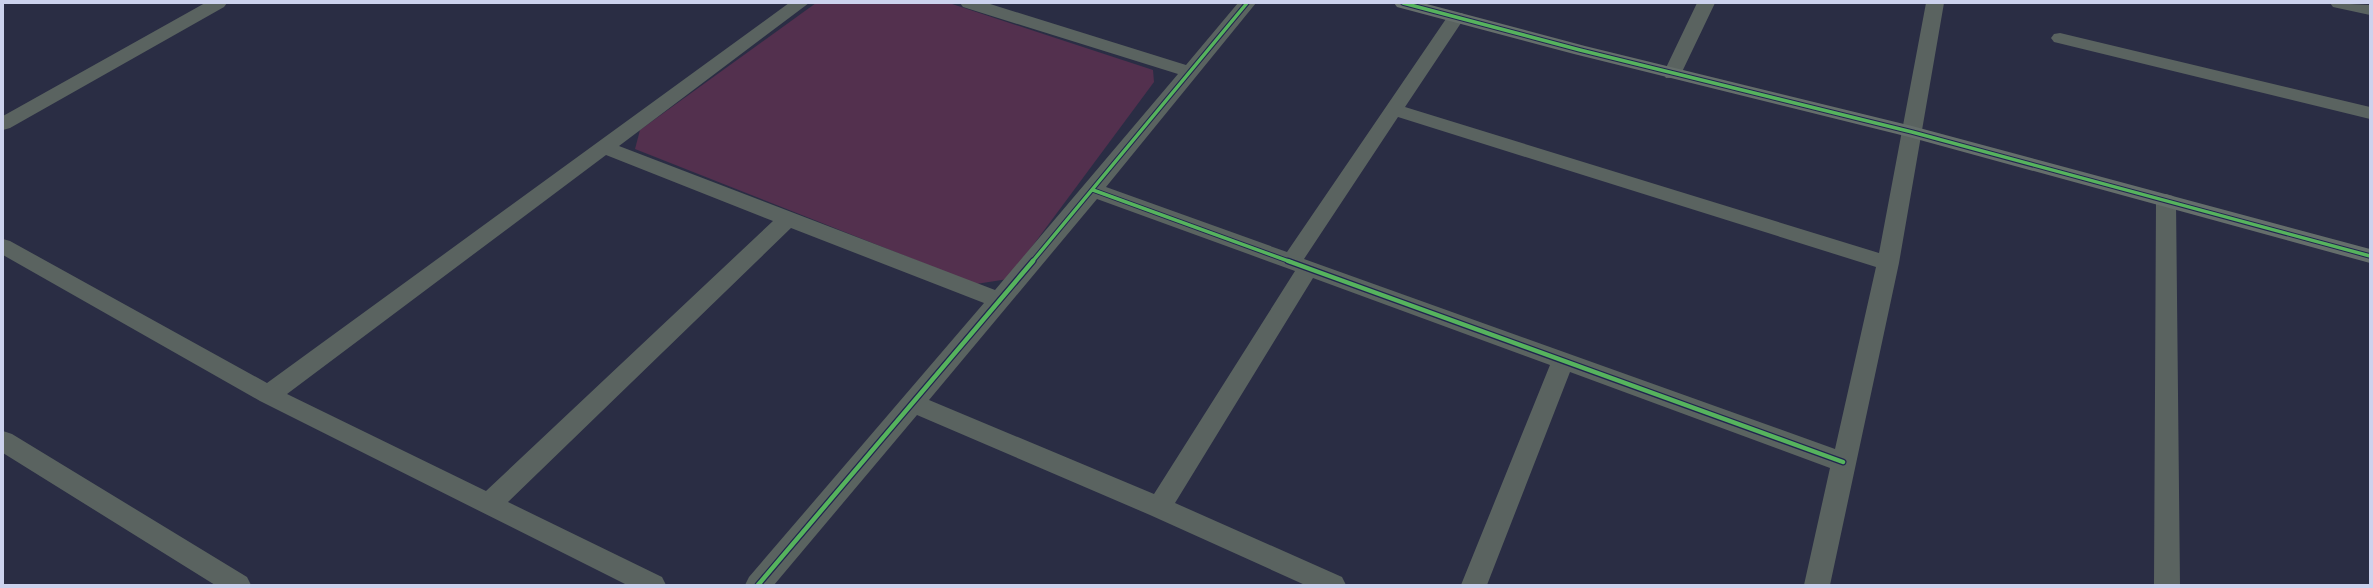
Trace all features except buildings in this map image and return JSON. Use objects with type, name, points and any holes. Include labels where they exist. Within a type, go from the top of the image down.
[{"type":"street","points":[[3,124],[218,3]]},
{"type":"street","points":[[268,396],[603,147],[800,3]]},
{"type":"street","points":[[969,3],[1190,72]]},
{"type":"street","points":[[758,585],[912,402],[1000,301],[1247,3]]},
{"type":"street","points":[[1403,3],[1672,74],[1912,132],[2370,256]]},
{"type":"street","points":[[1672,74],[1706,3]]},
{"type":"street","points":[[1817,585],[1842,462],[1888,263],[1935,3]]},
{"type":"street","points":[[2339,3],[2370,10]]},
{"type":"street","points":[[1159,507],[1299,265],[1393,109],[1456,17]]},
{"type":"street","points":[[2060,38],[2370,113]]},
{"type":"street","points":[[1393,109],[1888,263]]},
{"type":"street","points":[[603,147],[1000,301]]},
{"type":"street","points":[[1093,190],[1842,462]]},
{"type":"street","points":[[2166,201],[2168,585]]},
{"type":"street","points":[[488,504],[788,219]]},
{"type":"street","points":[[3,246],[268,396],[653,585]]},
{"type":"street","points":[[1474,585],[1562,361]]},
{"type":"street","points":[[912,402],[1159,507],[1332,585]]},
{"type":"street","points":[[5,446],[238,585]]},
{"type":"shaded area","points":[[816,3],[949,3],[1153,70],[1154,82],[1008,279],[976,284],[635,149],[640,130]]},
{"type":"cycle path","points":[[758,585],[1093,190],[1247,3]]},
{"type":"cycle path","points":[[1403,3],[1580,50],[1912,132],[2370,256]]},
{"type":"cycle path","points":[[1093,190],[1843,462]]}]
